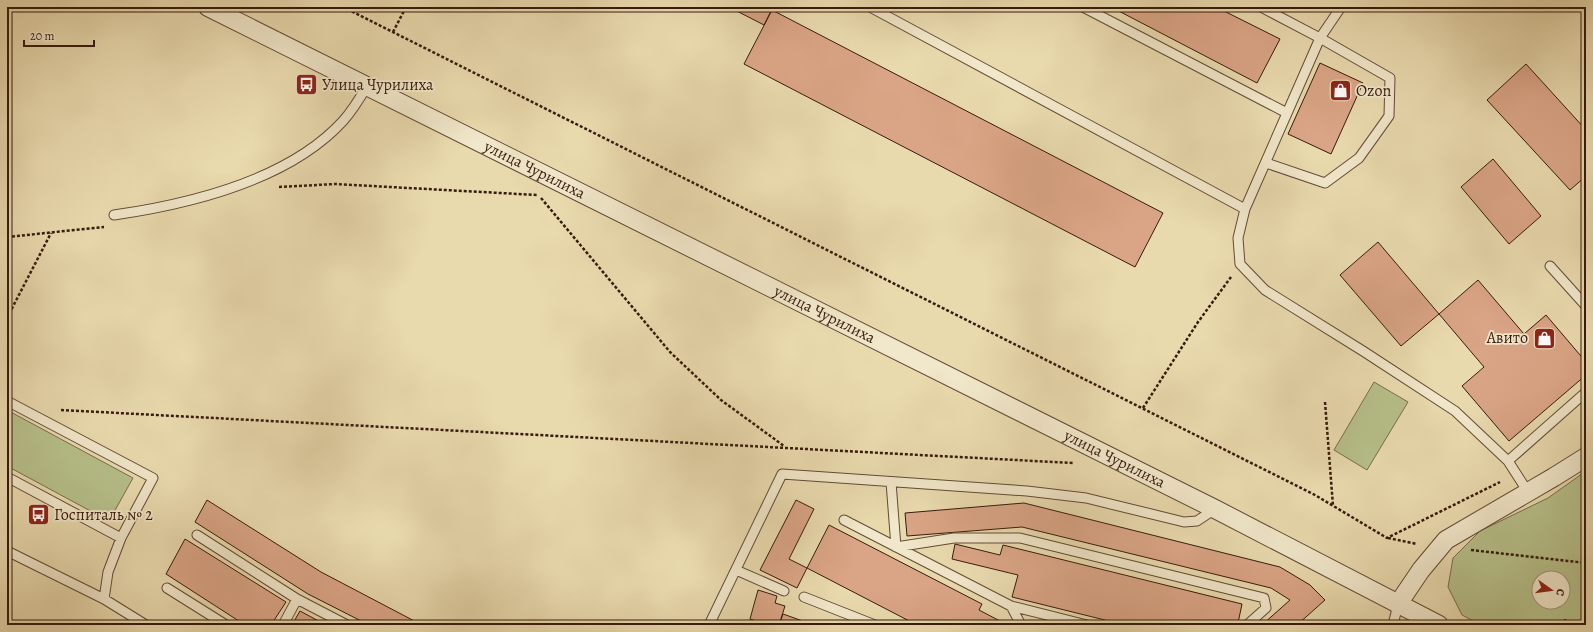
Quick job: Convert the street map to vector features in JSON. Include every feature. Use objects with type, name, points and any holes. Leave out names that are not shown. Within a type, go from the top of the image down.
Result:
[{"type":"street","name":"улица Чурилиха","points":[[208,7],[1215,509],[1439,625]]},
{"type":"street","points":[[1398,604],[1438,548],[1446,540],[1586,457]]},
{"type":"lane","points":[[870,7],[1245,209]]},
{"type":"lane","points":[[1084,7],[1287,113]]},
{"type":"lane","points":[[1261,7],[1320,38],[1390,78],[1389,116],[1359,158],[1325,183],[1266,163]]},
{"type":"lane","points":[[1341,7],[1320,38],[1245,209],[1238,238],[1240,264],[1265,290],[1455,411],[1508,461],[1528,492]]},
{"type":"lane","points":[[114,215],[154,209],[196,200],[252,180],[288,163],[318,144],[344,121],[368,86]]},
{"type":"lane","points":[[1550,266],[1586,306]]},
{"type":"lane","points":[[1508,461],[1586,392]]},
{"type":"lane","points":[[7,401],[153,478],[121,538],[108,572],[104,599]]},
{"type":"lane","points":[[709,625],[782,474],[1027,491],[1086,498],[1184,522],[1197,521],[1215,509]]},
{"type":"lane","points":[[7,477],[121,538]]},
{"type":"lane","points":[[891,482],[896,547]]},
{"type":"lane","points":[[844,520],[1011,606],[1087,625]]},
{"type":"lane","points":[[197,535],[297,599],[348,625]]},
{"type":"lane","points":[[896,547],[954,538],[1020,538],[1264,598],[1266,608],[1247,625]]},
{"type":"lane","points":[[7,551],[104,599],[146,625]]},
{"type":"lane","points":[[736,570],[784,591]]},
{"type":"lane","points":[[167,588],[226,625]]},
{"type":"lane","points":[[804,597],[875,625]]},
{"type":"lane","points":[[282,625],[297,599]]},
{"type":"lane","points":[[1393,625],[1398,604]]},
{"type":"lane","points":[[1011,606],[1021,625]]},
{"type":"path","points":[[343,7],[1315,495],[1387,538],[1438,548],[1586,562]]},
{"type":"path","points":[[393,32],[406,7]]},
{"type":"path","points":[[281,184],[274,187],[335,184],[539,196],[670,352],[722,400],[784,447]]},
{"type":"path","points":[[532,192],[546,199]]},
{"type":"path","points":[[7,237],[104,227]]},
{"type":"path","points":[[7,318],[51,233]]},
{"type":"path","points":[[1143,408],[1198,322],[1240,264]]},
{"type":"path","points":[[1324,402],[1333,506]]},
{"type":"path","points":[[60,410],[1077,463],[1070,460]]},
{"type":"path","points":[[1387,538],[1500,482],[1508,461]]},
{"type":"green space","points":[[1374,382],[1408,402],[1367,470],[1334,450]]},
{"type":"green space","points":[[7,410],[133,478],[109,521],[7,466]]},
{"type":"green space","points":[[1586,471],[1586,625],[1481,625],[1462,615],[1448,587],[1453,558],[1480,531],[1548,498]]},
{"type":"building","points":[[729,7],[773,7],[764,25]]},
{"type":"building","points":[[1111,7],[1216,7],[1280,39],[1257,83]]},
{"type":"building","points":[[772,10],[1163,213],[1135,267],[744,64]]},
{"type":"building","points":[[1320,63],[1363,83],[1331,154],[1288,134]]},
{"type":"building","points":[[1526,64],[1586,130],[1586,176],[1570,190],[1487,100]]},
{"type":"building","points":[[1493,159],[1541,216],[1509,244],[1461,187]]},
{"type":"building","points":[[1378,242],[1439,314],[1401,346],[1340,275]]},
{"type":"building","points":[[1478,280],[1524,334],[1546,315],[1586,362],[1586,375],[1509,441],[1462,386],[1484,367],[1439,314]]},
{"type":"building","points":[[207,500],[321,572],[422,625],[369,625],[308,594],[195,522]]},
{"type":"building","points":[[796,500],[814,509],[789,559],[807,568],[797,588],[760,570]]},
{"type":"building","points":[[1024,503],[1280,567],[1310,585],[1325,600],[1297,625],[1262,625],[1290,600],[1271,588],[1022,527],[907,536],[905,513]]},
{"type":"building","points":[[829,525],[982,604],[979,610],[1000,621],[997,625],[917,625],[807,568]]},
{"type":"building","points":[[185,539],[286,602],[271,625],[245,625],[166,574]]},
{"type":"building","points":[[955,544],[1000,555],[1003,545],[1242,604],[1238,623],[1235,625],[1125,625],[1012,597],[1018,575],[952,559]]},
{"type":"building","points":[[758,590],[777,596],[775,603],[785,606],[779,625],[769,625],[750,619]]},
{"type":"building","points":[[300,611],[326,625],[292,625]]},
{"type":"building","points":[[783,614],[814,625],[779,625]]},
{"type":"building","points":[[1565,619],[1572,625],[1560,625]]},
{"type":"place","name":"Улица Чурилиха","points":[[306,85]]},
{"type":"place","name":"Ozon","points":[[1341,91]]},
{"type":"place","name":"Авито","points":[[1544,338]]},
{"type":"place","name":"Госпиталь № 2","points":[[39,515]]}]
